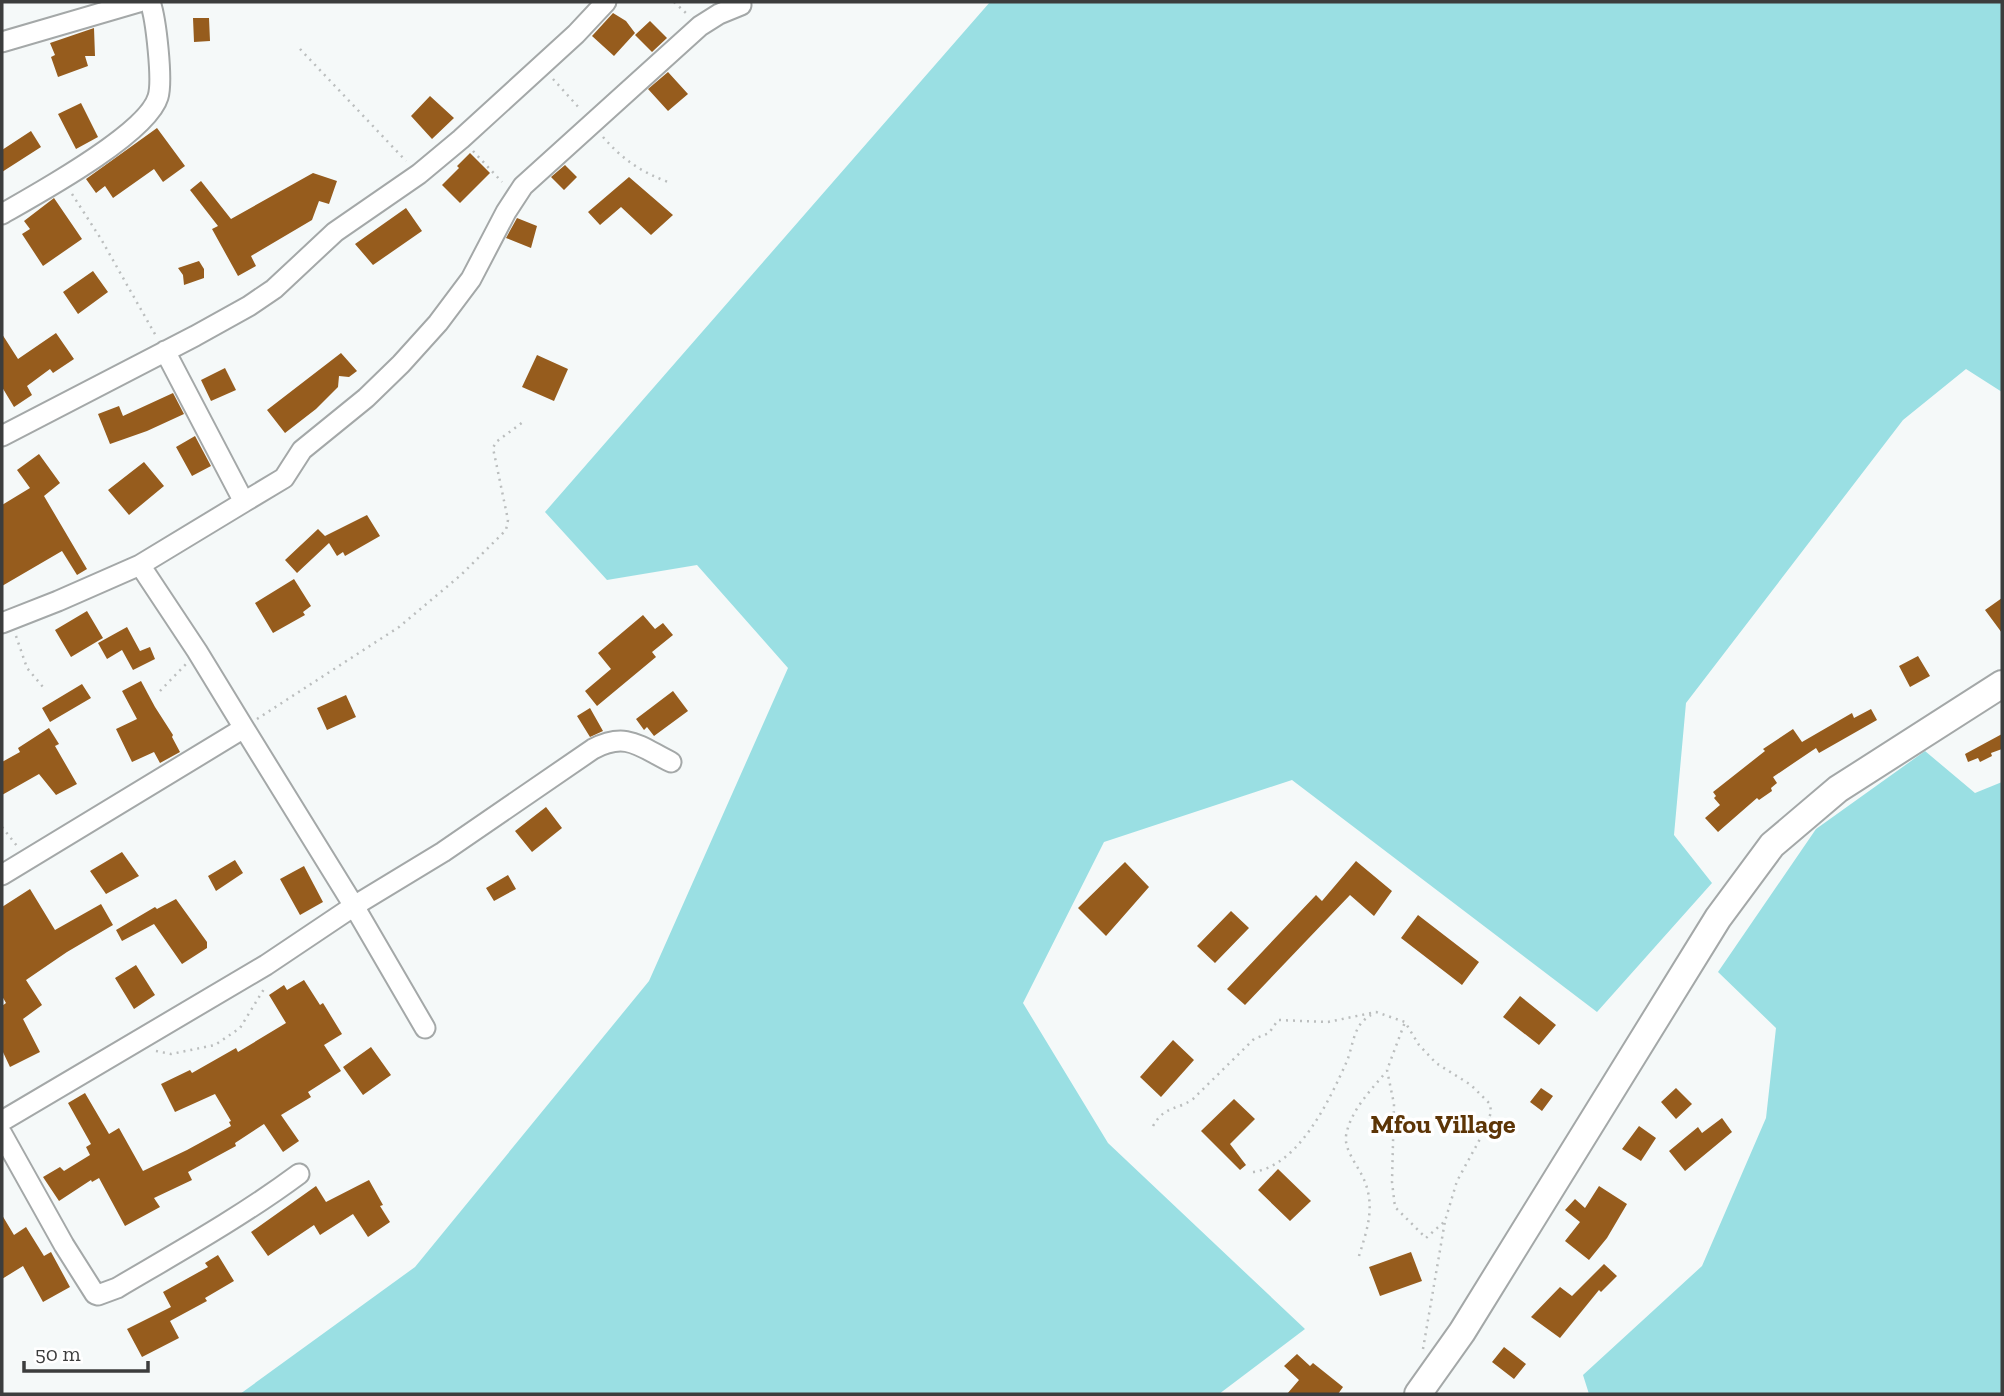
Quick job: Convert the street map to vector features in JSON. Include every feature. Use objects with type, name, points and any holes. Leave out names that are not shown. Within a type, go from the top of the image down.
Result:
[{"type":"main road","points":[[1423,1387],[1462,1332],[1718,918],[1772,845],[1838,789],[2002,684]]},
{"type":"street","points":[[2,42],[139,2]]},
{"type":"street","points":[[2,214],[62,180],[150,114],[160,85],[155,21],[150,2]]},
{"type":"street","points":[[2,436],[195,336],[257,300],[287,278],[335,232],[419,174],[461,139],[576,34],[606,2]]},
{"type":"street","points":[[6,621],[140,565],[284,478],[302,450],[366,398],[438,323],[471,279],[515,196],[700,26],[741,5]]},
{"type":"street","points":[[164,351],[244,502]]},
{"type":"street","points":[[140,565],[197,651],[354,906],[425,1028]]},
{"type":"street","points":[[2,874],[244,728]]},
{"type":"street","points":[[2,1121],[266,965],[354,906],[443,852],[548,778],[608,741],[626,740],[671,762]]},
{"type":"street","points":[[2,1134],[64,1245],[94,1294],[98,1295],[117,1288],[227,1222],[299,1174]]},
{"type":"path","points":[[300,49],[419,174]]},
{"type":"path","points":[[461,139],[515,196]]},
{"type":"path","points":[[62,180],[101,239],[164,351]]},
{"type":"path","points":[[244,728],[399,626],[462,574],[506,530],[508,520],[493,448],[496,442],[523,422]]},
{"type":"path","points":[[6,621],[27,668],[43,687]]},
{"type":"path","points":[[160,691],[197,651]]},
{"type":"path","points":[[2,827],[27,860]]},
{"type":"path","points":[[137,1041],[164,1054],[215,1045],[240,1028],[262,993],[266,965]]},
{"type":"path","points":[[1153,1126],[1170,1108],[1193,1100],[1254,1039],[1269,1032],[1278,1020],[1328,1022],[1376,1012],[1405,1022],[1419,1045],[1436,1063],[1471,1085],[1490,1104],[1492,1112],[1457,1181],[1445,1221],[1422,1360],[1423,1387]]},
{"type":"path","points":[[1252,1172],[1261,1171],[1290,1154],[1302,1141],[1321,1112],[1348,1059],[1357,1027],[1362,1020],[1376,1012]]},
{"type":"path","points":[[1359,1256],[1371,1216],[1366,1183],[1347,1144],[1346,1136],[1359,1104],[1387,1070],[1405,1022]]},
{"type":"path","points":[[1387,1070],[1394,1104],[1392,1182],[1395,1207],[1426,1238],[1445,1221]]},
{"type":"shaded area","points":[[990,2],[2002,2],[2002,392],[1966,369],[1903,420],[1686,703],[1674,835],[1712,883],[1597,1012],[1292,780],[1104,842],[1023,1003],[1108,1143],[1305,1329],[1219,1394],[240,1394],[415,1267],[649,981],[788,668],[697,565],[607,580],[545,512]]},
{"type":"shaded area","points":[[1925,751],[1975,793],[2002,782],[2002,1394],[1589,1394],[1583,1375],[1702,1266],[1766,1118],[1776,1028],[1718,972],[1816,829]]},
{"type":"building","points":[[613,13],[626,21],[635,33],[614,56],[592,36]]},
{"type":"building","points":[[193,18],[209,18],[210,41],[194,42]]},
{"type":"building","points":[[650,21],[667,38],[652,52],[635,35]]},
{"type":"building","points":[[94,28],[95,56],[85,56],[88,66],[58,77],[51,57],[55,55],[50,43]]},
{"type":"building","points":[[668,72],[688,94],[668,111],[648,89]]},
{"type":"building","points":[[430,96],[454,118],[432,139],[411,116]]},
{"type":"building","points":[[81,103],[98,137],[76,149],[58,114]]},
{"type":"building","points":[[157,128],[185,166],[163,182],[154,169],[113,198],[105,186],[96,193],[86,179]]},
{"type":"building","points":[[31,131],[41,147],[2,172],[2,150]]},
{"type":"building","points":[[470,153],[490,173],[460,203],[442,185]]},
{"type":"building","points":[[565,165],[577,177],[564,190],[551,177]]},
{"type":"building","points":[[313,173],[337,181],[329,204],[319,201],[312,220],[251,256],[256,266],[238,276],[212,229],[218,226],[190,190],[201,181],[231,219]]},
{"type":"building","points":[[629,177],[673,215],[651,235],[621,207],[600,225],[588,212]]},
{"type":"building","points":[[54,198],[82,239],[43,266],[22,234],[30,229],[24,221]]},
{"type":"building","points":[[406,208],[422,231],[373,265],[355,244]]},
{"type":"building","points":[[517,218],[537,226],[531,248],[506,238]]},
{"type":"building","points":[[199,261],[204,269],[204,278],[184,285],[183,275],[178,268]]},
{"type":"building","points":[[93,271],[108,292],[78,314],[63,292]]},
{"type":"building","points":[[56,333],[74,359],[53,373],[50,369],[27,386],[32,395],[14,407],[2,387],[2,334],[18,359]]},
{"type":"building","points":[[341,353],[357,371],[349,377],[339,376],[338,387],[316,409],[285,433],[267,410]]},
{"type":"building","points":[[537,355],[568,369],[554,401],[522,387]]},
{"type":"building","points":[[225,368],[236,390],[211,401],[201,380]]},
{"type":"building","points":[[173,393],[184,414],[110,444],[98,414],[119,406],[123,416]]},
{"type":"building","points":[[195,436],[211,466],[192,476],[176,447]]},
{"type":"building","points":[[39,454],[60,483],[44,496],[87,569],[77,575],[62,551],[2,586],[2,505],[30,488],[17,470]]},
{"type":"building","points":[[144,462],[164,486],[129,515],[108,490]]},
{"type":"building","points":[[367,515],[380,536],[345,556],[343,552],[337,556],[329,543],[297,573],[285,560],[318,529],[325,536]]},
{"type":"building","points":[[294,579],[311,606],[303,612],[305,615],[273,633],[255,603]]},
{"type":"building","points":[[2002,598],[2002,633],[1985,610]]},
{"type":"building","points":[[87,611],[103,638],[71,657],[55,630]]},
{"type":"building","points":[[643,615],[655,629],[663,623],[673,635],[652,652],[656,657],[597,706],[585,691],[611,669],[598,653]]},
{"type":"building","points":[[127,627],[140,651],[150,647],[155,659],[133,670],[122,650],[107,659],[98,643]]},
{"type":"building","points":[[1918,656],[1930,676],[1910,687],[1899,666]]},
{"type":"building","points":[[141,681],[180,752],[160,763],[154,752],[132,762],[116,729],[137,719],[122,691]]},
{"type":"building","points":[[82,684],[91,698],[50,722],[42,708]]},
{"type":"building","points":[[673,691],[688,711],[654,736],[647,727],[644,730],[636,719]]},
{"type":"building","points":[[346,695],[356,717],[327,730],[317,708]]},
{"type":"building","points":[[590,708],[603,731],[590,737],[577,716]]},
{"type":"building","points":[[1871,709],[1877,720],[1819,753],[1816,748],[1773,777],[1777,783],[1771,788],[1772,791],[1759,800],[1757,798],[1718,832],[1705,818],[1720,805],[1713,792],[1765,751],[1763,749],[1793,729],[1802,742],[1852,713],[1854,718]]},
{"type":"building","points":[[49,728],[59,744],[55,746],[77,784],[56,795],[39,774],[2,795],[2,762],[20,752],[18,748]]},
{"type":"building","points":[[2002,734],[2002,749],[1991,753],[1992,756],[1980,762],[1978,758],[1968,762],[1965,754]]},
{"type":"building","points":[[546,807],[562,828],[532,852],[515,831]]},
{"type":"building","points":[[122,852],[139,876],[106,894],[90,871]]},
{"type":"building","points":[[235,860],[243,873],[216,891],[208,876]]},
{"type":"building","points":[[1356,861],[1392,891],[1374,916],[1350,895],[1245,1005],[1227,989],[1316,895],[1322,901]]},
{"type":"building","points":[[1125,862],[1149,887],[1106,936],[1078,908]]},
{"type":"building","points":[[304,866],[323,902],[300,915],[280,879]]},
{"type":"building","points":[[508,875],[516,889],[494,901],[486,888]]},
{"type":"building","points":[[30,889],[55,930],[101,904],[113,925],[26,980],[42,1005],[23,1019],[40,1052],[10,1067],[2,1050],[2,1006],[6,1003],[2,996],[2,907]]},
{"type":"building","points":[[176,899],[207,942],[207,948],[182,964],[154,924],[122,941],[116,930],[155,907],[157,909]]},
{"type":"building","points":[[1231,911],[1249,928],[1215,963],[1197,946]]},
{"type":"building","points":[[1418,915],[1479,962],[1462,985],[1401,938]]},
{"type":"building","points":[[136,965],[155,995],[134,1009],[115,978]]},
{"type":"building","points":[[304,980],[320,1005],[323,1003],[342,1034],[324,1045],[341,1071],[308,1092],[311,1097],[281,1115],[299,1141],[283,1152],[264,1124],[235,1143],[236,1146],[188,1172],[192,1180],[154,1198],[160,1207],[125,1226],[99,1178],[92,1182],[91,1180],[59,1201],[43,1177],[60,1167],[64,1171],[90,1155],[86,1147],[91,1144],[68,1103],[85,1093],[109,1134],[119,1128],[143,1171],[187,1150],[231,1126],[231,1121],[215,1094],[175,1112],[161,1084],[190,1070],[192,1073],[236,1048],[238,1052],[286,1023],[269,995],[284,985],[287,990]]},
{"type":"building","points":[[1520,996],[1556,1025],[1539,1045],[1503,1017]]},
{"type":"building","points":[[1173,1040],[1194,1060],[1161,1097],[1140,1077]]},
{"type":"building","points":[[371,1047],[391,1075],[363,1095],[343,1067]]},
{"type":"building","points":[[1541,1088],[1553,1096],[1542,1111],[1530,1102]]},
{"type":"building","points":[[1676,1088],[1692,1104],[1676,1119],[1661,1102]]},
{"type":"building","points":[[1234,1099],[1255,1119],[1230,1144],[1246,1165],[1240,1170],[1201,1131]]},
{"type":"building","points":[[1722,1118],[1732,1132],[1685,1171],[1669,1151],[1698,1127],[1702,1133]]},
{"type":"building","points":[[1639,1126],[1656,1138],[1641,1161],[1622,1149]]},
{"type":"building","points":[[1278,1169],[1311,1201],[1290,1221],[1258,1190]]},
{"type":"building","points":[[369,1180],[390,1222],[368,1237],[353,1214],[320,1235],[314,1225],[268,1256],[251,1232],[316,1186],[326,1202]]},
{"type":"building","points":[[1599,1186],[1627,1204],[1607,1238],[1589,1260],[1565,1241],[1580,1222],[1565,1210],[1575,1199],[1585,1208]]},
{"type":"building","points":[[2,1215],[14,1235],[26,1227],[44,1256],[51,1252],[70,1287],[43,1302],[23,1266],[2,1279]]},
{"type":"building","points":[[1411,1252],[1422,1281],[1380,1296],[1369,1267]]},
{"type":"building","points":[[218,1255],[234,1281],[205,1298],[207,1301],[170,1321],[179,1338],[142,1357],[127,1329],[171,1307],[163,1292],[208,1267],[205,1263]]},
{"type":"building","points":[[1604,1264],[1617,1276],[1601,1292],[1599,1290],[1560,1338],[1531,1317],[1560,1287],[1572,1296]]},
{"type":"building","points":[[1504,1347],[1526,1364],[1514,1379],[1492,1362]]},
{"type":"building","points":[[1297,1354],[1310,1366],[1313,1363],[1343,1387],[1338,1394],[1287,1394],[1299,1380],[1284,1366]]},
{"type":"district","name":"Mfou Village","points":[[1443,1124]]}]
